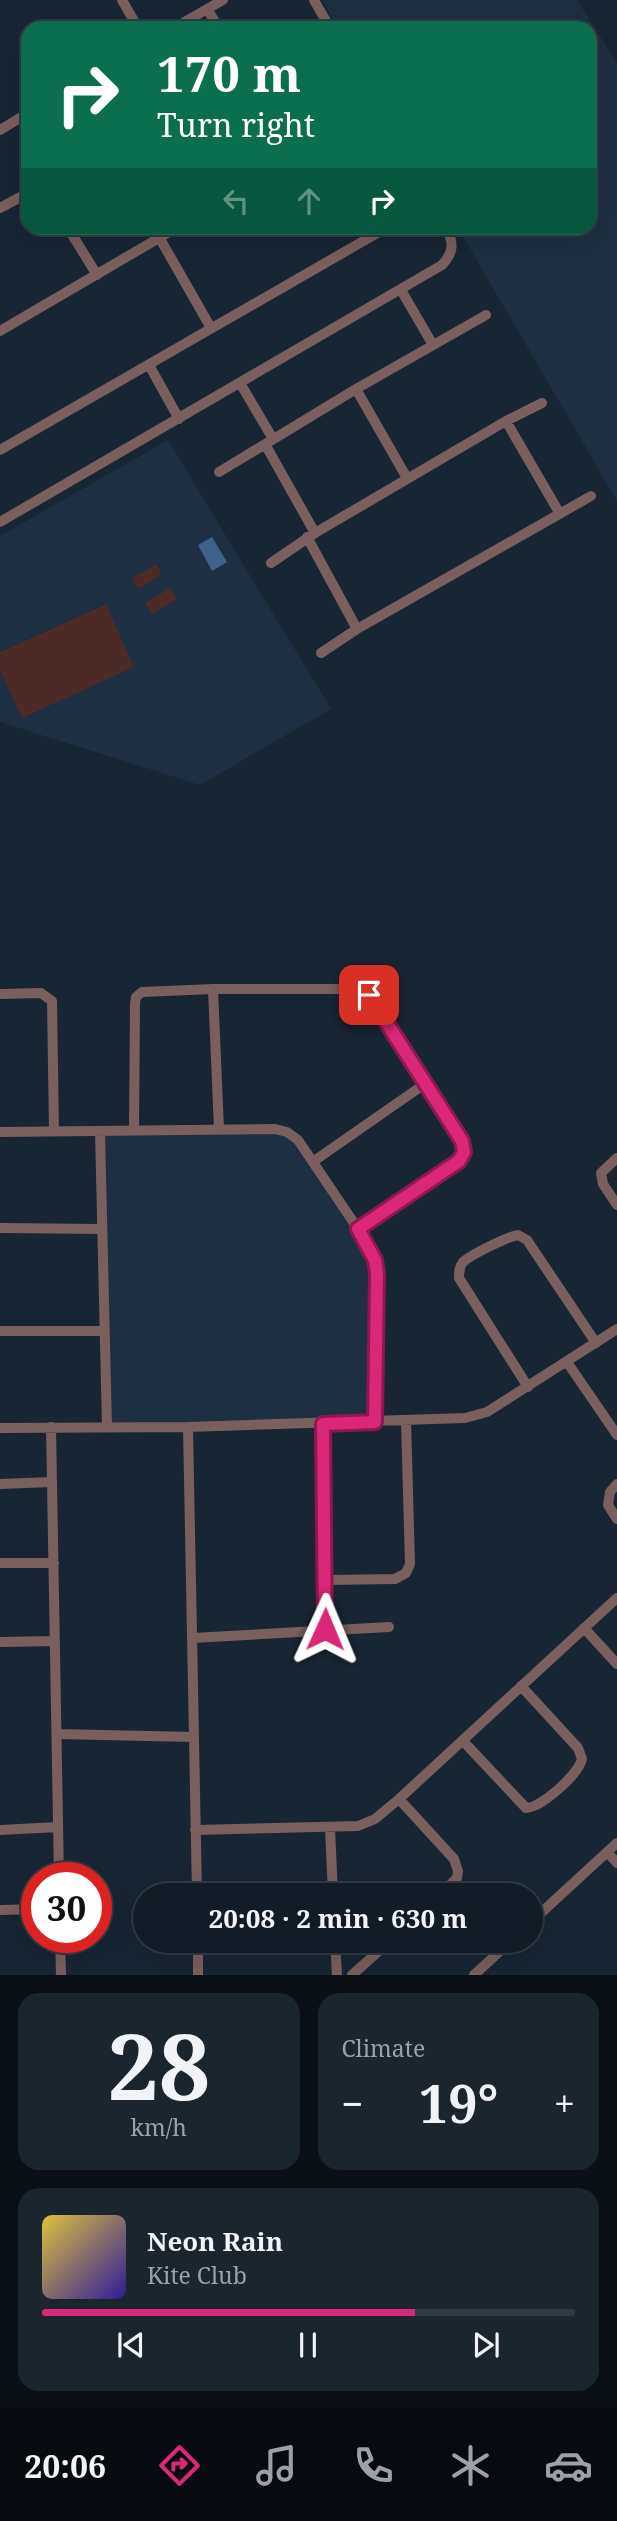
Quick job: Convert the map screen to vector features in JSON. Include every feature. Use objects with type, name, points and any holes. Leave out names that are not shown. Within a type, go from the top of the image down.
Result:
[{"type":"street","points":[[122,0],[134,21]]},
{"type":"street","points":[[186,21],[223,0]]},
{"type":"street","points":[[314,0],[326,21]]},
{"type":"street","points":[[207,9],[215,21]]},
{"type":"street","points":[[0,130],[21,117]]},
{"type":"street","points":[[0,208],[21,196]]},
{"type":"street","points":[[72,235],[97,275]]},
{"type":"street","points":[[0,331],[163,235]]},
{"type":"street","points":[[0,450],[149,365],[364,235]]},
{"type":"street","points":[[0,522],[442,265],[452,251],[450,235]]},
{"type":"street","points":[[159,237],[211,328]]},
{"type":"street","points":[[401,290],[433,345]]},
{"type":"street","points":[[219,472],[356,389],[486,315]]},
{"type":"street","points":[[149,365],[179,419]]},
{"type":"street","points":[[240,383],[357,629]]},
{"type":"street","points":[[356,389],[407,478]]},
{"type":"street","points":[[271,563],[311,535],[407,478],[542,403]]},
{"type":"street","points":[[506,421],[560,514]]},
{"type":"street","points":[[321,653],[357,629],[591,496]]},
{"type":"street","points":[[213,989],[219,1129]]},
{"type":"street","points":[[134,1130],[135,1004],[136,997],[145,991],[362,989],[369,995],[426,1083],[462,1141],[464,1152],[459,1161],[358,1229]]},
{"type":"street","points":[[0,994],[41,993],[52,1002],[54,1131]]},
{"type":"street","points":[[314,1161],[426,1083]]},
{"type":"street","points":[[0,1132],[275,1129],[287,1132],[298,1140],[358,1229],[375,1260],[375,1422]]},
{"type":"street","points":[[100,1132],[100,1229],[107,1427]]},
{"type":"street","points":[[617,1158],[601,1173],[603,1184],[617,1205]]},
{"type":"street","points":[[0,1228],[100,1229]]},
{"type":"street","points":[[528,1387],[459,1278],[458,1270],[463,1262],[509,1236],[518,1235],[527,1240],[596,1343]]},
{"type":"street","points":[[0,1428],[323,1424],[477,1416],[528,1387],[617,1329]]},
{"type":"street","points":[[0,1331],[104,1331]]},
{"type":"street","points":[[567,1362],[617,1436]]},
{"type":"street","points":[[325,1580],[394,1580],[408,1570],[407,1421]]},
{"type":"street","points":[[323,1424],[325,1629]]},
{"type":"street","points":[[51,1427],[59,1862]]},
{"type":"street","points":[[188,1427],[197,1883]]},
{"type":"street","points":[[0,1483],[52,1482]]},
{"type":"street","points":[[617,1483],[610,1492],[608,1505],[617,1519]]},
{"type":"street","points":[[0,1563],[54,1563]]},
{"type":"street","points":[[195,1829],[330,1828],[365,1824],[399,1799],[617,1598]]},
{"type":"street","points":[[193,1638],[389,1627]]},
{"type":"street","points":[[584,1628],[617,1664]]},
{"type":"street","points":[[0,1642],[55,1641]]},
{"type":"street","points":[[463,1741],[526,1808],[538,1806],[577,1772],[582,1759],[578,1748],[521,1686]]},
{"type":"street","points":[[57,1734],[194,1737]]},
{"type":"street","points":[[399,1799],[456,1863],[457,1878],[452,1883]]},
{"type":"street","points":[[0,1829],[58,1826]]},
{"type":"street","points":[[330,1828],[332,1883]]},
{"type":"street","points":[[543,1911],[617,1843]]},
{"type":"street","points":[[607,1852],[617,1863]]},
{"type":"street","points":[[0,1910],[21,1909]]},
{"type":"street","points":[[60,1953],[61,1975]]},
{"type":"street","points":[[198,1953],[198,1975]]},
{"type":"street","points":[[336,1953],[337,1975]]},
{"type":"street","points":[[352,1975],[377,1953]]},
{"type":"street","points":[[474,1975],[498,1953]]},
{"type":"shaded area","points":[[322,0],[577,0],[591,21],[334,21]]},
{"type":"shaded area","points":[[597,31],[617,62],[617,501],[462,235],[597,235]]},
{"type":"shaded area","points":[[168,440],[331,709],[200,785],[0,722],[0,670],[22,718],[105,604],[0,652],[0,536]]},
{"type":"shaded area","points":[[156,564],[162,574],[138,589],[132,578]]},
{"type":"shaded area","points":[[170,588],[177,599],[152,614],[145,603]]},
{"type":"shaded area","points":[[106,604],[134,667],[22,718],[0,670],[0,652]]},
{"type":"shaded area","points":[[100,1132],[287,1132],[375,1260],[375,1422],[107,1427]]},
{"type":"water","points":[[212,537],[227,562],[212,571],[198,545]]},
{"type":"route","points":[[325,1629],[323,1424],[375,1422],[377,1273],[375,1260],[358,1229],[459,1161],[464,1152],[462,1141],[369,995]]}]
